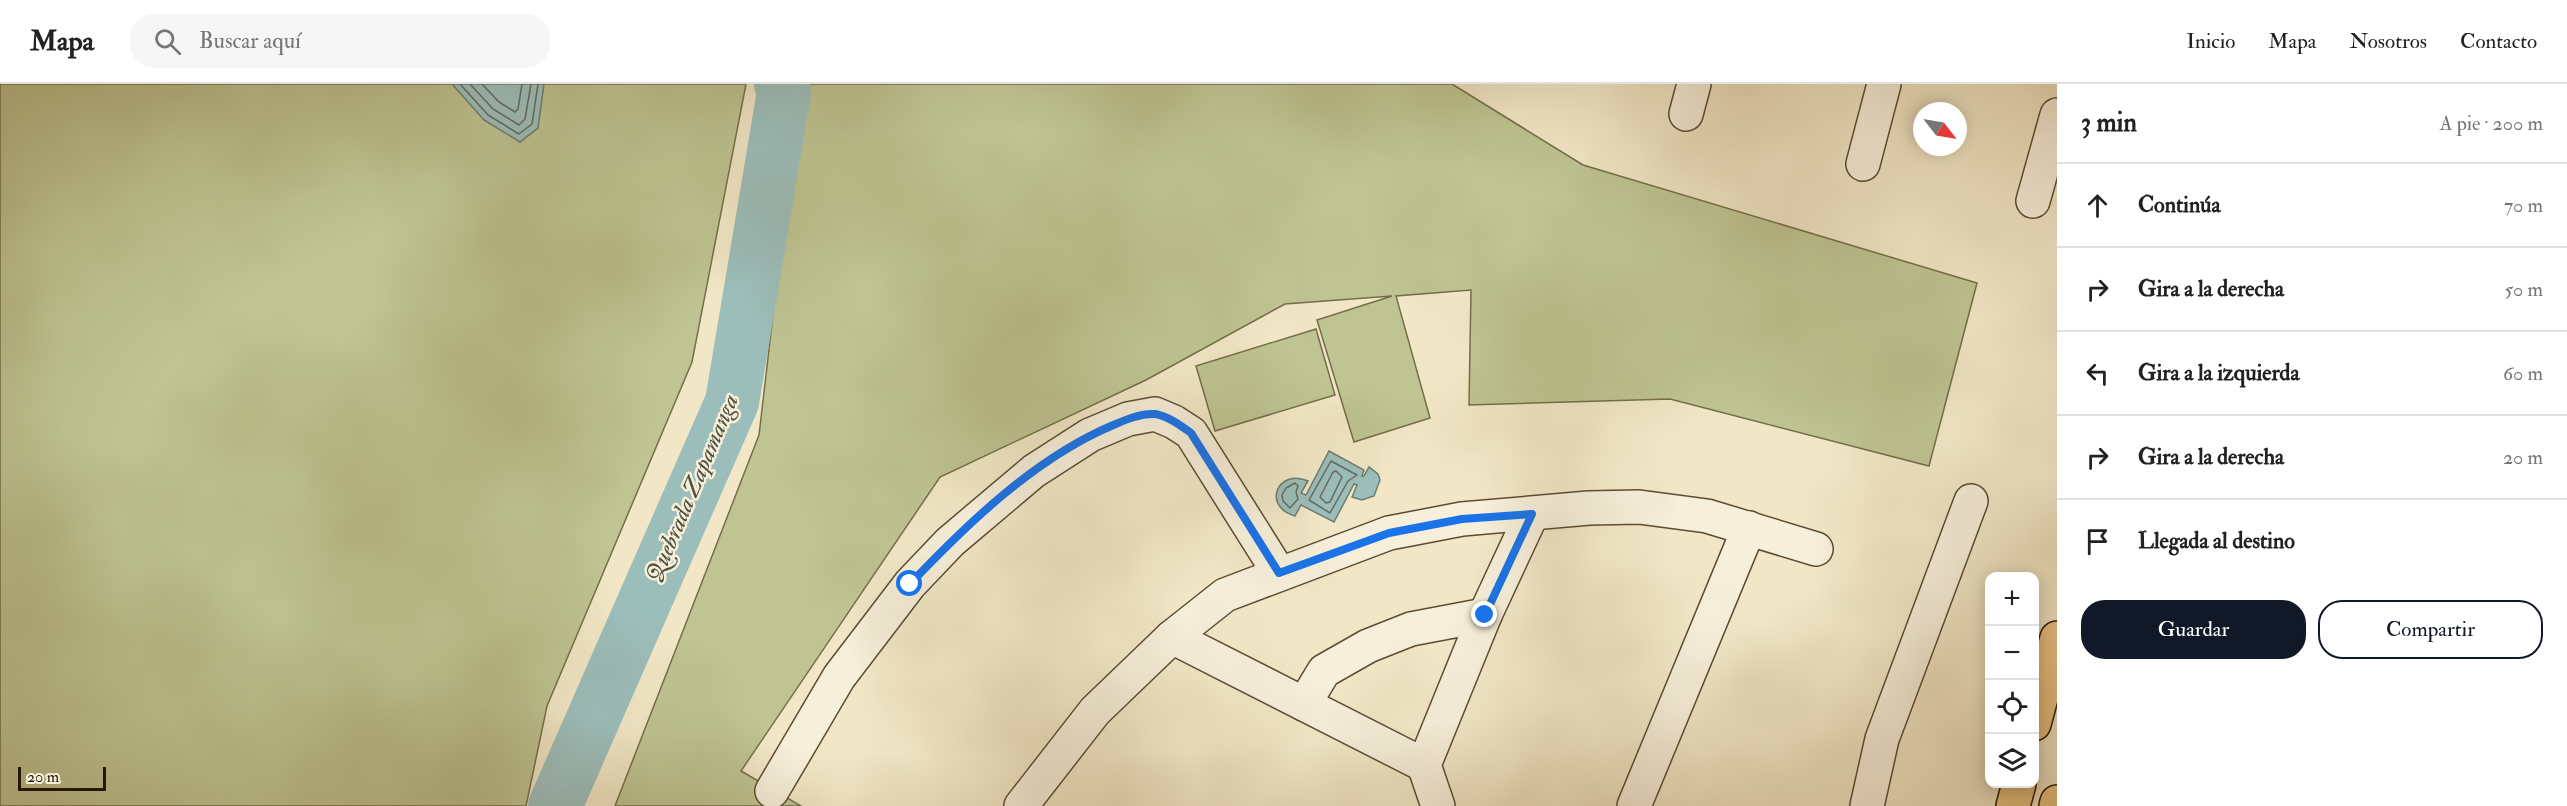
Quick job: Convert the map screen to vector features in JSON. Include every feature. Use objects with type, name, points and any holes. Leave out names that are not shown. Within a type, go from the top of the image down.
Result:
[{"type":"main road","points":[[2039,705],[2057,638]]},
{"type":"main road","points":[[2013,806],[2018,788]]},
{"type":"street","points":[[1863,165],[1884,84]]},
{"type":"street","points":[[2033,201],[2057,115]]},
{"type":"street","points":[[772,791],[838,677],[910,584],[950,542],[1034,471],[1090,435],[1128,419],[1155,414],[1191,433],[1279,573]]},
{"type":"street","points":[[1853,806],[1882,739],[1971,501]]},
{"type":"street","points":[[1022,806],[1095,711],[1172,638],[1225,595],[1389,533],[1462,519],[1589,508],[1639,507],[1707,516],[1816,549]]},
{"type":"street","points":[[1438,806],[1424,765],[1485,615],[1532,514]]},
{"type":"street","points":[[1634,806],[1749,528]]},
{"type":"street","points":[[1304,704],[1324,671],[1368,646],[1411,629],[1485,615]]},
{"type":"street","points":[[1172,638],[1424,765]]},
{"type":"street","points":[[1867,806],[1882,739]]},
{"type":"green space","points":[[0,84],[746,84],[692,362],[547,706],[526,806],[0,806]]},
{"type":"green space","points":[[800,84],[1452,84],[1583,165],[1977,283],[1929,466],[1670,399],[1469,405],[1471,290],[1396,296],[1430,418],[1354,442],[1317,320],[1392,296],[1285,304],[1146,380],[940,477],[741,771],[801,806],[615,806],[759,435]]},
{"type":"green space","points":[[1316,329],[1335,395],[1215,431],[1196,366]]},
{"type":"water","points":[[452,84],[544,84],[538,128],[520,142],[484,120]]},
{"type":"water","points":[[1329,451],[1364,470],[1362,476],[1369,467],[1378,474],[1380,480],[1374,496],[1362,500],[1352,497],[1357,485],[1354,484],[1334,522],[1301,505],[1295,516],[1285,511],[1278,504],[1276,497],[1282,484],[1297,478],[1308,481],[1301,493],[1306,495]]},
{"type":"waterway","name":"Quebrada Zapamanga","points":[[555,806],[732,402],[784,92],[781,84]]},
{"type":"route","points":[[910,584],[950,542],[1034,471],[1090,435],[1128,419],[1155,414],[1191,433],[1279,573],[1389,533],[1462,519],[1532,514],[1485,615]]}]
